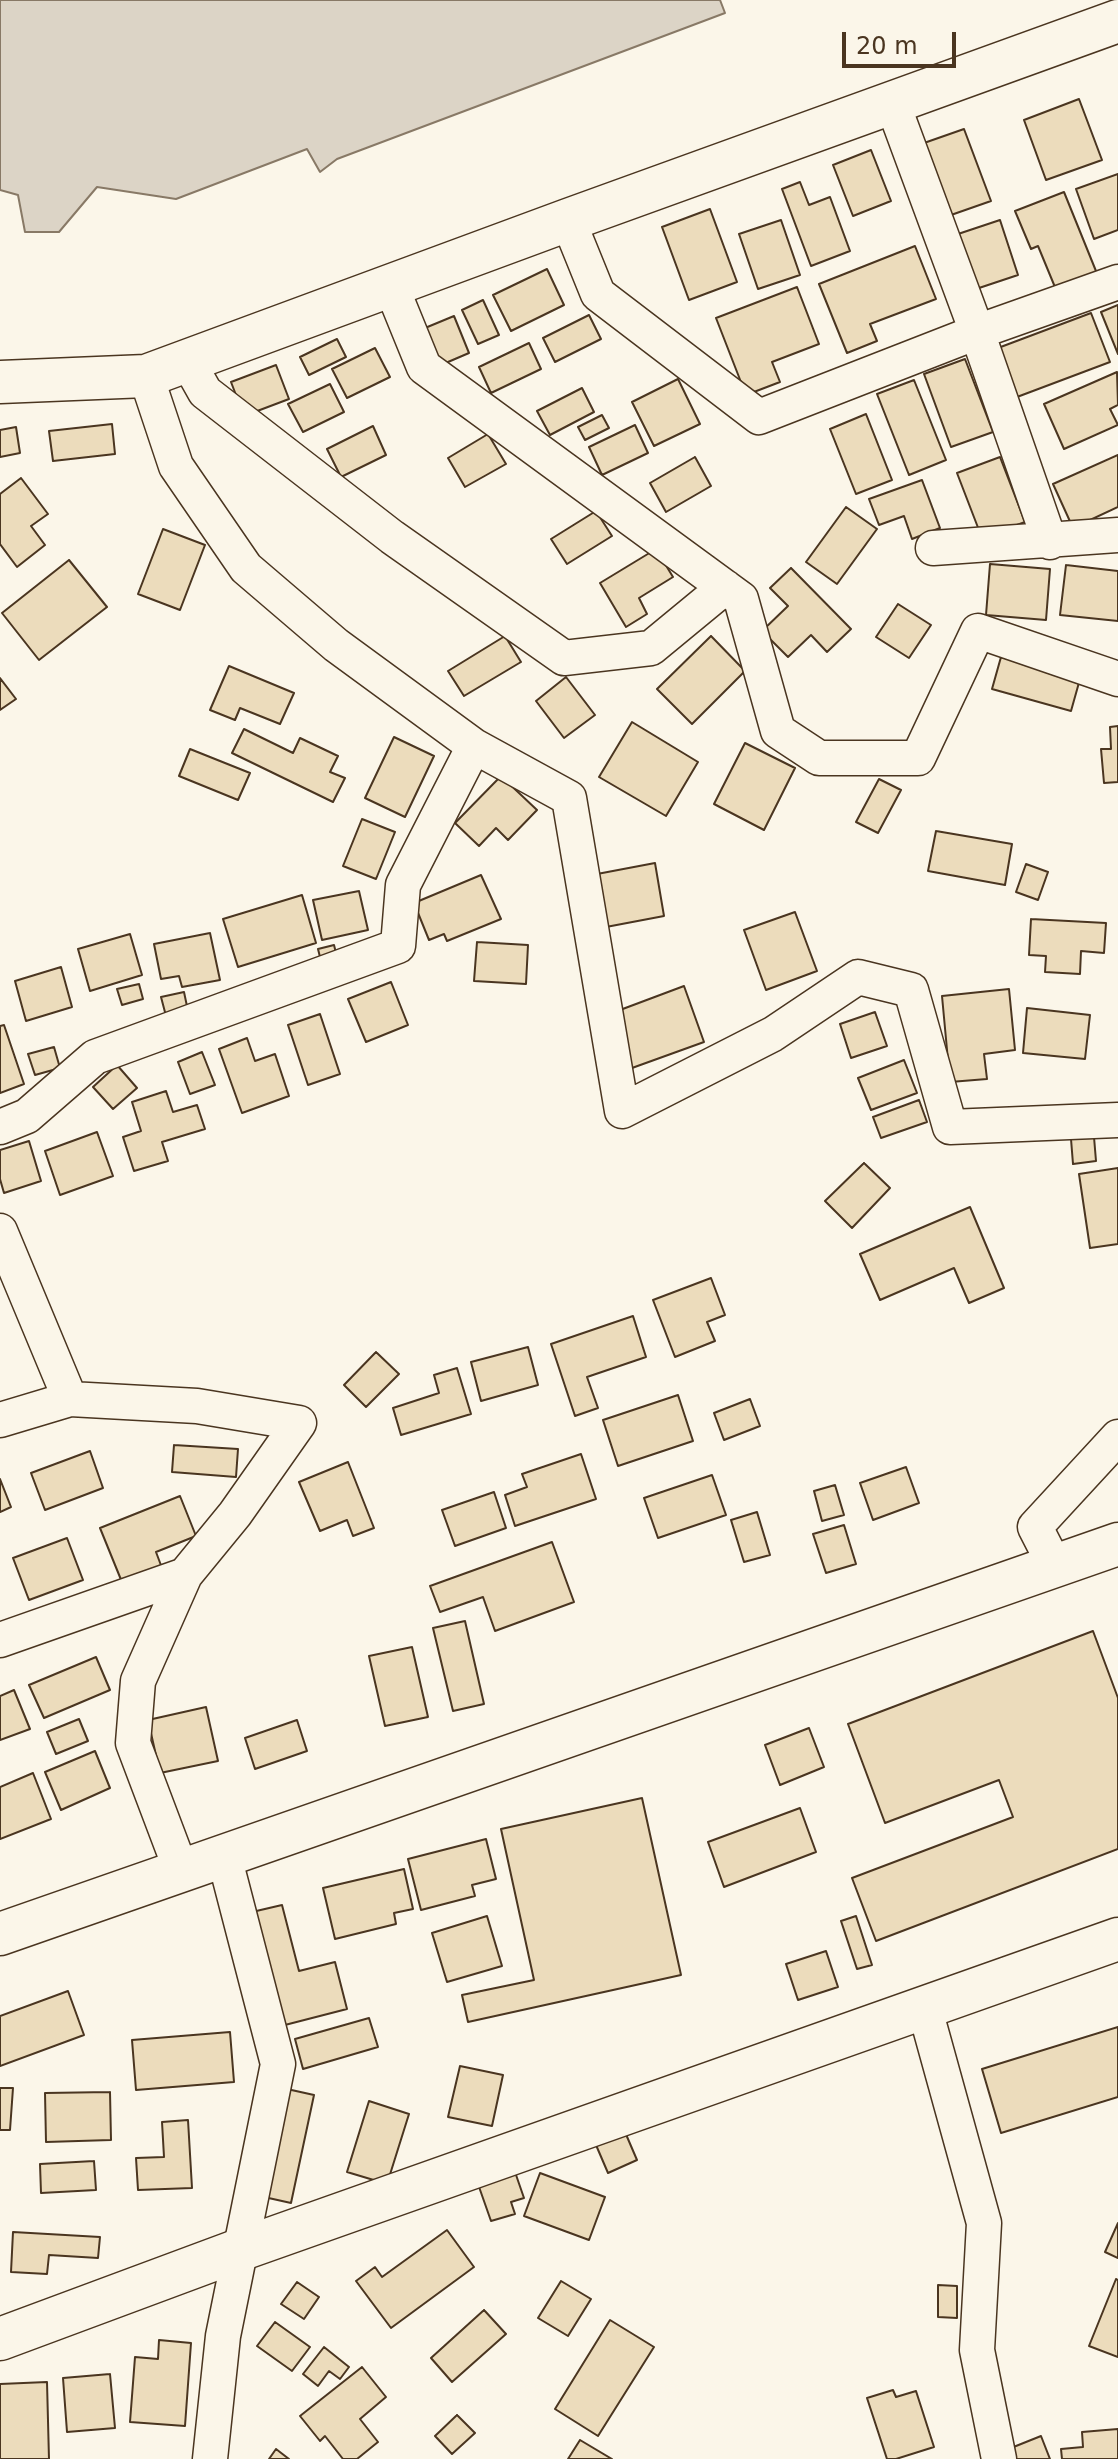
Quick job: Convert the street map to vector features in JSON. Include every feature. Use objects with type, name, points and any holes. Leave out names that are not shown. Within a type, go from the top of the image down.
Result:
[{"type":"street","points":[[0,382],[146,376],[1118,21]]},
{"type":"street","points":[[892,102],[1050,542]]},
{"type":"street","points":[[568,220],[598,294],[759,417],[977,332],[1118,282]]},
{"type":"street","points":[[391,286],[424,367],[741,599],[778,731],[819,758],[918,758],[978,631],[1118,679]]},
{"type":"street","points":[[187,360],[205,392],[392,537],[564,658],[651,648],[725,587]]},
{"type":"street","points":[[146,376],[176,466],[246,568],[336,645],[474,746],[569,798],[622,1111],[773,1034],[858,977],[911,990],[950,1127],[1118,1120]]},
{"type":"street","points":[[933,548],[1118,535]]},
{"type":"street","points":[[0,1127],[27,1116],[95,1057],[398,946],[403,885],[474,746]]},
{"type":"street","points":[[0,1231],[70,1399]]},
{"type":"street","points":[[0,1420],[70,1399],[197,1406],[299,1423],[235,1514],[185,1575],[138,1681],[133,1743],[181,1870]]},
{"type":"street","points":[[1055,1566],[1035,1527],[1118,1437]]},
{"type":"street","points":[[0,1934],[1118,1544]]},
{"type":"street","points":[[0,1640],[185,1575]]},
{"type":"street","points":[[210,2459],[223,2336],[278,2064],[224,1856]]},
{"type":"street","points":[[0,2339],[242,2249],[1118,1939]]},
{"type":"street","points":[[924,2006],[984,2223],[977,2350],[999,2459]]},
{"type":"shaded area","points":[[0,0],[720,0],[725,13],[337,159],[320,172],[307,149],[176,199],[97,187],[59,232],[25,232],[18,195],[0,190]]},
{"type":"building","points":[[1079,99],[1102,160],[1046,180],[1024,120]]},
{"type":"building","points":[[964,129],[991,201],[951,215],[924,143]]},
{"type":"building","points":[[871,150],[891,201],[853,216],[833,165]]},
{"type":"building","points":[[1118,174],[1118,230],[1094,239],[1076,189]]},
{"type":"building","points":[[800,182],[809,205],[830,197],[850,251],[811,266],[782,189]]},
{"type":"building","points":[[1064,192],[1098,276],[1057,292],[1038,246],[1031,249],[1015,211]]},
{"type":"building","points":[[710,209],[737,282],[689,300],[662,227]]},
{"type":"building","points":[[781,220],[800,275],[758,289],[739,234]]},
{"type":"building","points":[[1000,220],[1018,275],[976,289],[958,234]]},
{"type":"building","points":[[915,246],[936,299],[870,324],[877,341],[847,353],[819,284]]},
{"type":"building","points":[[547,269],[564,305],[511,331],[493,295]]},
{"type":"building","points":[[797,287],[819,344],[772,362],[780,382],[746,395],[716,318]]},
{"type":"building","points":[[483,300],[499,335],[478,344],[462,310]]},
{"type":"building","points":[[1118,305],[1118,354],[1101,312]]},
{"type":"building","points":[[1091,313],[1110,362],[1017,397],[998,348]]},
{"type":"building","points":[[589,315],[601,339],[555,362],[543,338]]},
{"type":"building","points":[[454,316],[469,353],[441,365],[425,328]]},
{"type":"building","points":[[337,339],[346,357],[309,375],[300,357]]},
{"type":"building","points":[[529,343],[541,369],[491,393],[479,367]]},
{"type":"building","points":[[375,348],[390,377],[347,398],[332,369]]},
{"type":"building","points":[[965,359],[993,432],[951,447],[924,374]]},
{"type":"building","points":[[276,365],[289,399],[244,416],[231,382]]},
{"type":"building","points":[[1117,372],[1118,405],[1110,409],[1118,425],[1064,449],[1044,404]]},
{"type":"building","points":[[678,379],[700,424],[654,446],[632,402]]},
{"type":"building","points":[[914,380],[946,460],[909,475],[877,394]]},
{"type":"building","points":[[330,384],[344,412],[303,432],[288,404]]},
{"type":"building","points":[[582,388],[594,412],[550,435],[537,411]]},
{"type":"building","points":[[866,414],[892,480],[856,494],[830,429]]},
{"type":"building","points":[[602,415],[609,428],[585,440],[578,427]]},
{"type":"building","points":[[112,424],[115,454],[53,461],[49,431]]},
{"type":"building","points":[[635,425],[648,453],[602,475],[589,447]]},
{"type":"building","points":[[373,426],[386,455],[341,477],[327,449]]},
{"type":"building","points":[[16,427],[20,453],[0,457],[0,430]]},
{"type":"building","points":[[488,434],[506,464],[465,487],[448,458]]},
{"type":"building","points":[[1118,455],[1118,507],[1073,528],[1053,484]]},
{"type":"building","points":[[695,457],[711,486],[666,512],[650,483]]},
{"type":"building","points":[[1000,457],[1025,522],[982,538],[957,473]]},
{"type":"building","points":[[21,478],[48,514],[31,526],[45,545],[17,567],[0,544],[0,494]]},
{"type":"building","points":[[922,480],[940,528],[912,539],[904,516],[879,525],[869,499]]},
{"type":"building","points":[[846,507],[877,529],[837,584],[806,562]]},
{"type":"building","points":[[596,511],[612,536],[567,564],[551,539]]},
{"type":"building","points":[[163,529],[205,545],[180,610],[138,594]]},
{"type":"building","points":[[656,549],[673,577],[639,598],[647,614],[626,627],[600,583]]},
{"type":"building","points":[[69,560],[107,607],[39,660],[2,613]]},
{"type":"building","points":[[990,564],[1050,569],[1046,620],[986,615]]},
{"type":"building","points":[[1066,565],[1118,571],[1118,621],[1060,615]]},
{"type":"building","points":[[791,568],[851,629],[827,652],[811,635],[788,657],[762,631],[788,606],[770,588]]},
{"type":"building","points":[[898,604],[931,625],[909,658],[876,637]]},
{"type":"building","points":[[505,636],[521,662],[464,696],[448,671]]},
{"type":"building","points":[[711,636],[745,671],[692,724],[657,689]]},
{"type":"building","points":[[1001,657],[1080,679],[1071,711],[992,689]]},
{"type":"building","points":[[229,666],[294,693],[280,724],[240,708],[235,720],[210,710]]},
{"type":"building","points":[[566,677],[595,715],[564,738],[536,701]]},
{"type":"building","points":[[0,678],[16,699],[0,710]]},
{"type":"building","points":[[632,722],[698,762],[666,816],[599,777]]},
{"type":"building","points":[[1118,726],[1118,782],[1104,783],[1101,749],[1111,749],[1110,727]]},
{"type":"building","points":[[244,729],[293,753],[300,738],[338,756],[330,772],[345,778],[333,802],[232,753]]},
{"type":"building","points":[[394,737],[434,756],[405,817],[365,798]]},
{"type":"building","points":[[745,743],[795,768],[764,830],[714,804]]},
{"type":"building","points":[[190,749],[250,773],[238,800],[179,776]]},
{"type":"building","points":[[501,776],[537,810],[508,840],[496,828],[479,846],[455,823]]},
{"type":"building","points":[[879,779],[901,790],[878,833],[856,822]]},
{"type":"building","points":[[362,819],[395,832],[376,879],[343,866]]},
{"type":"building","points":[[936,831],[1012,844],[1005,885],[928,871]]},
{"type":"building","points":[[655,863],[664,916],[606,927],[597,874]]},
{"type":"building","points":[[1026,864],[1048,872],[1038,900],[1016,892]]},
{"type":"building","points":[[481,875],[501,919],[447,941],[444,934],[429,940],[414,903]]},
{"type":"building","points":[[359,891],[368,930],[322,940],[313,900]]},
{"type":"building","points":[[302,895],[316,943],[238,967],[223,919]]},
{"type":"building","points":[[795,912],[817,971],[766,990],[744,930]]},
{"type":"building","points":[[1031,919],[1106,923],[1104,953],[1081,951],[1080,974],[1045,972],[1046,956],[1029,955]]},
{"type":"building","points":[[210,933],[220,980],[182,987],[179,976],[161,979],[154,944]]},
{"type":"building","points":[[130,934],[142,975],[90,991],[78,949]]},
{"type":"building","points":[[477,942],[528,945],[526,984],[474,981]]},
{"type":"building","points":[[334,945],[339,965],[323,969],[318,949]]},
{"type":"building","points":[[61,967],[72,1007],[26,1021],[15,981]]},
{"type":"building","points":[[391,982],[408,1025],[366,1042],[348,999]]},
{"type":"building","points":[[139,984],[143,999],[122,1005],[117,989]]},
{"type":"building","points":[[684,986],[704,1042],[632,1068],[612,1013]]},
{"type":"building","points":[[1009,989],[1015,1050],[984,1054],[987,1079],[950,1082],[942,996]]},
{"type":"building","points":[[184,992],[188,1011],[166,1016],[161,997]]},
{"type":"building","points":[[1027,1008],[1090,1015],[1085,1059],[1023,1053]]},
{"type":"building","points":[[875,1012],[887,1046],[851,1058],[840,1024]]},
{"type":"building","points":[[320,1014],[340,1074],[308,1085],[288,1025]]},
{"type":"building","points":[[4,1025],[24,1084],[0,1093],[0,1026]]},
{"type":"building","points":[[247,1038],[255,1061],[275,1054],[289,1096],[242,1113],[219,1049]]},
{"type":"building","points":[[54,1047],[60,1068],[35,1075],[28,1054]]},
{"type":"building","points":[[202,1052],[215,1085],[190,1094],[178,1062]]},
{"type":"building","points":[[904,1060],[917,1093],[871,1110],[858,1078]]},
{"type":"building","points":[[117,1065],[137,1088],[113,1109],[93,1087]]},
{"type":"building","points":[[166,1091],[173,1112],[197,1105],[205,1129],[162,1142],[168,1161],[134,1171],[123,1137],[141,1131],[132,1102]]},
{"type":"building","points":[[919,1100],[927,1122],[881,1138],[873,1117]]},
{"type":"building","points":[[97,1132],[113,1176],[60,1195],[45,1151]]},
{"type":"building","points":[[1094,1137],[1096,1161],[1073,1164],[1071,1139]]},
{"type":"building","points":[[29,1141],[41,1181],[4,1193],[0,1179],[0,1150]]},
{"type":"building","points":[[864,1163],[890,1188],[852,1228],[825,1201]]},
{"type":"building","points":[[1118,1168],[1118,1244],[1090,1248],[1079,1174]]},
{"type":"building","points":[[970,1207],[1004,1288],[969,1303],[954,1268],[880,1300],[860,1254]]},
{"type":"building","points":[[711,1278],[725,1315],[707,1322],[715,1341],[675,1357],[653,1300]]},
{"type":"building","points":[[633,1316],[646,1357],[587,1377],[598,1408],[575,1416],[551,1344]]},
{"type":"building","points":[[528,1347],[538,1385],[481,1401],[471,1362]]},
{"type":"building","points":[[376,1352],[399,1374],[366,1407],[344,1385]]},
{"type":"building","points":[[457,1368],[471,1414],[401,1435],[393,1408],[439,1393],[434,1375]]},
{"type":"building","points":[[678,1395],[693,1441],[618,1466],[603,1420]]},
{"type":"building","points":[[750,1399],[760,1426],[724,1440],[714,1413]]},
{"type":"building","points":[[174,1445],[238,1449],[236,1477],[172,1472]]},
{"type":"building","points":[[90,1451],[103,1488],[45,1510],[31,1473]]},
{"type":"building","points":[[581,1454],[596,1499],[515,1526],[505,1495],[527,1487],[522,1474]]},
{"type":"building","points":[[348,1462],[374,1528],[353,1536],[347,1520],[320,1531],[299,1482]]},
{"type":"building","points":[[906,1467],[919,1503],[873,1520],[860,1483]]},
{"type":"building","points":[[712,1475],[726,1515],[658,1538],[644,1498]]},
{"type":"building","points":[[0,1479],[11,1507],[0,1512]]},
{"type":"building","points":[[835,1485],[844,1515],[822,1521],[814,1491]]},
{"type":"building","points":[[494,1492],[506,1528],[455,1546],[442,1510]]},
{"type":"building","points":[[180,1496],[196,1536],[156,1552],[165,1576],[126,1592],[100,1528]]},
{"type":"building","points":[[757,1512],[770,1555],[744,1562],[731,1520]]},
{"type":"building","points":[[844,1525],[856,1564],[826,1573],[813,1534]]},
{"type":"building","points":[[67,1538],[83,1580],[29,1600],[13,1558]]},
{"type":"building","points":[[552,1542],[574,1602],[495,1631],[483,1597],[440,1612],[430,1586]]},
{"type":"building","points":[[465,1621],[484,1704],[453,1711],[433,1628]]},
{"type":"building","points":[[1093,1631],[1118,1698],[1118,1849],[876,1941],[852,1878],[1013,1817],[999,1780],[885,1823],[848,1724]]},
{"type":"building","points":[[412,1647],[428,1717],[385,1726],[369,1656]]},
{"type":"building","points":[[96,1657],[110,1690],[44,1718],[29,1685]]},
{"type":"building","points":[[14,1690],[30,1729],[0,1740],[0,1696]]},
{"type":"building","points":[[206,1707],[218,1761],[160,1773],[148,1720]]},
{"type":"building","points":[[79,1719],[88,1741],[56,1754],[47,1732]]},
{"type":"building","points":[[297,1720],[307,1751],[255,1769],[245,1738]]},
{"type":"building","points":[[809,1728],[824,1767],[780,1785],[765,1745]]},
{"type":"building","points":[[95,1751],[110,1788],[61,1810],[45,1772]]},
{"type":"building","points":[[33,1773],[51,1819],[0,1839],[0,1787]]},
{"type":"building","points":[[642,1798],[681,1975],[468,2022],[462,1995],[534,1980],[501,1829]]},
{"type":"building","points":[[800,1808],[816,1852],[724,1887],[708,1842]]},
{"type":"building","points":[[486,1839],[496,1879],[472,1885],[475,1896],[421,1910],[408,1859]]},
{"type":"building","points":[[404,1869],[413,1909],[394,1913],[396,1924],[335,1939],[323,1888]]},
{"type":"building","points":[[282,1905],[299,1971],[335,1962],[347,2009],[281,2026],[252,1912]]},
{"type":"building","points":[[487,1916],[502,1966],[447,1982],[432,1933]]},
{"type":"building","points":[[856,1916],[872,1965],[857,1969],[841,1921]]},
{"type":"building","points":[[826,1951],[838,1987],[798,2000],[786,1964]]},
{"type":"building","points":[[68,1991],[84,2035],[0,2066],[0,2016]]},
{"type":"building","points":[[369,2018],[378,2047],[303,2069],[295,2039]]},
{"type":"building","points":[[1118,2027],[1118,2097],[1001,2133],[982,2069]]},
{"type":"building","points":[[230,2032],[234,2082],[136,2090],[132,2040]]},
{"type":"building","points":[[460,2066],[503,2075],[492,2126],[448,2117]]},
{"type":"building","points":[[0,2088],[13,2088],[10,2130],[0,2130]]},
{"type":"building","points":[[287,2089],[314,2095],[291,2203],[264,2197]]},
{"type":"building","points":[[110,2092],[111,2140],[46,2142],[45,2093]]},
{"type":"building","points":[[369,2101],[409,2114],[387,2184],[347,2172]]},
{"type":"building","points":[[188,2120],[192,2188],[138,2190],[136,2158],[164,2157],[162,2122]]},
{"type":"building","points":[[625,2132],[637,2160],[608,2173],[596,2145]]},
{"type":"building","points":[[94,2161],[96,2190],[41,2193],[40,2164]]},
{"type":"building","points":[[515,2172],[524,2198],[511,2202],[515,2214],[491,2221],[478,2184]]},
{"type":"building","points":[[540,2173],[605,2197],[589,2240],[524,2216]]},
{"type":"building","points":[[1118,2223],[1118,2258],[1105,2252]]},
{"type":"building","points":[[447,2230],[474,2267],[391,2328],[356,2281],[375,2267],[382,2277]]},
{"type":"building","points":[[13,2232],[100,2237],[98,2258],[49,2255],[47,2274],[11,2272]]},
{"type":"building","points":[[1118,2280],[1118,2357],[1089,2346]]},
{"type":"building","points":[[561,2281],[591,2299],[568,2336],[538,2318]]},
{"type":"building","points":[[297,2282],[319,2297],[304,2319],[281,2304]]},
{"type":"building","points":[[938,2285],[957,2286],[957,2318],[938,2317]]},
{"type":"building","points":[[484,2310],[506,2334],[452,2382],[431,2358]]},
{"type":"building","points":[[610,2320],[654,2347],[598,2436],[555,2409]]},
{"type":"building","points":[[275,2322],[310,2347],[292,2371],[257,2346]]},
{"type":"building","points":[[159,2340],[191,2343],[185,2426],[130,2422],[135,2357],[158,2359]]},
{"type":"building","points":[[324,2347],[349,2367],[340,2379],[329,2371],[318,2386],[303,2374]]},
{"type":"building","points":[[362,2367],[386,2397],[360,2419],[378,2442],[357,2459],[343,2459],[325,2436],[320,2441],[300,2416]]},
{"type":"building","points":[[110,2374],[115,2428],[67,2432],[63,2378]]},
{"type":"building","points":[[47,2382],[49,2459],[0,2459],[0,2384]]},
{"type":"building","points":[[893,2390],[896,2397],[916,2391],[934,2447],[887,2459],[867,2398]]},
{"type":"building","points":[[457,2415],[475,2433],[452,2454],[435,2436]]},
{"type":"building","points":[[1118,2429],[1118,2459],[1062,2459],[1061,2449],[1083,2447],[1082,2432]]},
{"type":"building","points":[[1041,2436],[1050,2459],[1016,2459],[1011,2448]]},
{"type":"building","points":[[580,2440],[612,2459],[568,2459]]},
{"type":"building","points":[[276,2449],[289,2459],[269,2459]]}]
